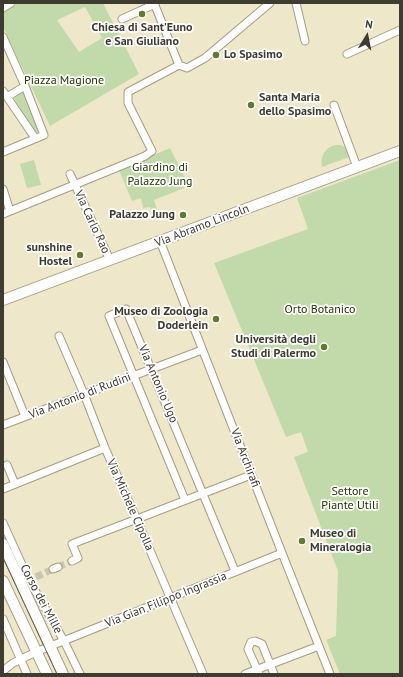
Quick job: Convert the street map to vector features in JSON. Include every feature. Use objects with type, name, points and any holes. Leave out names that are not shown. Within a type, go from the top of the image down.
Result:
[{"type":"street","points":[[3,8],[11,3]]},
{"type":"street","points":[[122,19],[154,3],[179,65]]},
{"type":"street","points":[[3,214],[145,156],[152,151],[128,103],[128,92],[179,65],[188,68],[205,58],[270,3]]},
{"type":"street","points":[[296,3],[305,41]]},
{"type":"street","points":[[347,54],[400,30]]},
{"type":"street","points":[[3,37],[25,86],[44,135],[3,152]]},
{"type":"street","points":[[25,86],[5,94],[35,138]]},
{"type":"street","points":[[334,105],[357,167]]},
{"type":"street","name":"Via Abramo Lincoln","points":[[3,300],[400,151]]},
{"type":"street","name":"Via Carlo Rao","points":[[70,174],[110,260]]},
{"type":"street","points":[[3,189],[13,210]]},
{"type":"street","name":"Via Archirafi","points":[[160,241],[330,674]]},
{"type":"street","name":"Via Antonio Ugo","points":[[185,500],[133,376],[110,316],[126,309],[235,571]]},
{"type":"street","name":"Via Michele Cipolla","points":[[59,336],[105,448],[203,674]]},
{"type":"street","name":"Via Antonio di Rudinì","points":[[3,425],[202,350]]},
{"type":"street","points":[[4,363],[25,416]]},
{"type":"street","points":[[3,489],[105,448]]},
{"type":"street","points":[[7,465],[15,484]]},
{"type":"street","points":[[72,561],[78,558],[72,544],[251,475]]},
{"type":"street","name":"Corso dei Mille","points":[[3,523],[33,578],[80,674]]},
{"type":"street","name":"Corso dei Mille","points":[[3,544],[63,674]]},
{"type":"street","name":"Via Gian Filippo Ingrassia","points":[[3,671],[36,652],[282,553]]},
{"type":"street","name":"Corso dei Mille","points":[[3,581],[47,674]]},
{"type":"street","points":[[3,619],[27,674]]},
{"type":"street","points":[[258,672],[248,649],[253,641],[258,641],[262,644],[274,674]]},
{"type":"street","points":[[245,674],[258,672],[270,664],[319,646]]},
{"type":"green space","name":"Piazza Magione","points":[[16,3],[103,3],[139,74],[50,126],[3,27],[3,11]],"holes":[[[85,7],[102,38],[79,52],[57,20]]]},
{"type":"green space","points":[[24,92],[40,131],[35,132],[14,98]]},
{"type":"green space","points":[[335,145],[345,147],[349,157],[322,167],[322,156],[328,148]]},
{"type":"green space","name":"Giardino di Palazzo Jung","points":[[170,148],[189,186],[154,200],[157,209],[154,211],[156,217],[153,217],[150,207],[143,208],[141,198],[132,201],[119,170]]},
{"type":"green space","points":[[34,160],[41,185],[27,188],[20,164]]},
{"type":"green space","name":"Orto Botanico","points":[[400,160],[400,674],[340,674],[326,640],[336,636],[338,571],[294,457],[308,452],[301,432],[286,437],[214,263],[308,229],[297,198]]},
{"type":"tunnel","points":[[58,567],[72,561]]},
{"type":"tunnel","points":[[36,577],[53,569]]},
{"type":"tram line","points":[[3,558],[57,674]]},
{"type":"place","name":"Chiesa di Sant'Euno e San Giuliano","points":[[142,14]]},
{"type":"place","name":"Lo Spasimo","points":[[216,55]]},
{"type":"place","name":"Santa Maria dello Spasimo","points":[[251,105]]},
{"type":"place","name":"Palazzo Jung","points":[[183,215]]},
{"type":"place","name":"sunshine Hostel","points":[[80,255]]},
{"type":"place","name":"Museo di Zoologia Doderlein","points":[[216,319]]},
{"type":"place","name":"Università degli Studi di Palermo","points":[[324,347]]},
{"type":"place","name":"Museo di Mineralogia","points":[[302,541]]},
{"type":"park label","name":"Settore Piante Utili","points":[[350,499]]}]
